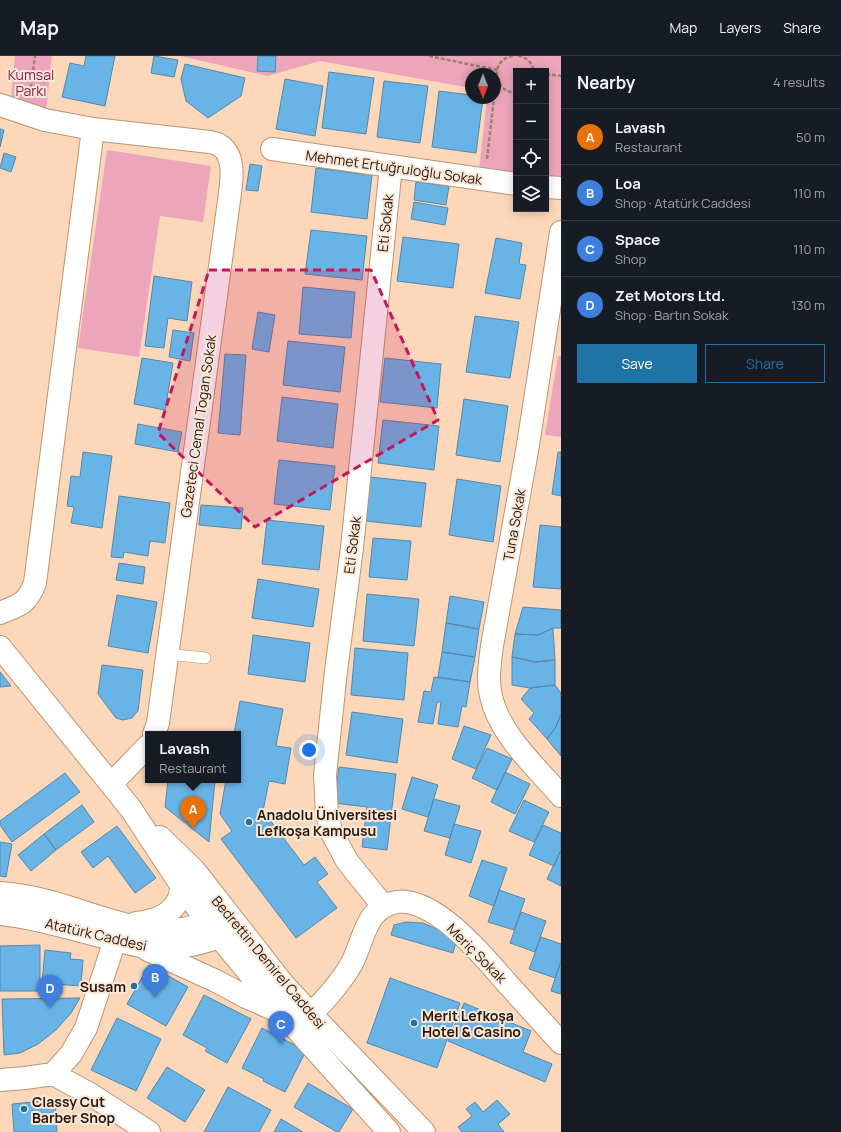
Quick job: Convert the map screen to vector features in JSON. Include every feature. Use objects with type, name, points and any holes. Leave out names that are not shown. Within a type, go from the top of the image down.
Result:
[{"type":"street","name":"Gazeteci Cemal Togan Sokak","points":[[0,106],[45,120],[93,129],[219,144],[230,158],[232,182],[158,723],[155,731]]},
{"type":"street","points":[[0,613],[22,604],[31,594],[35,584],[93,129]]},
{"type":"street","name":"Mehmet Ertuğruloğlu Sokak","points":[[272,149],[513,184]]},
{"type":"street","name":"Eti Sokak","points":[[384,907],[347,861],[331,831],[327,814],[325,775],[336,671],[352,548],[391,166]]},
{"type":"street","points":[[549,187],[561,188]]},
{"type":"street","name":"Tuna Sokak","points":[[561,232],[528,445],[492,646],[489,680],[490,695],[494,708],[507,733],[561,796]]},
{"type":"street","name":"Bedrettin Demirel Caddesi","points":[[0,647],[112,783],[181,885],[284,984],[303,1021],[389,1132]]},
{"type":"street","points":[[112,783],[145,749]]},
{"type":"street","name":"Bedrettin Demirel Caddesi","points":[[131,809],[194,870],[224,925],[281,1012],[303,1021],[424,1132]]},
{"type":"street","points":[[53,1074],[71,1054],[86,1028],[121,932],[167,914],[177,902],[181,885]]},
{"type":"street","name":"Atatürk Caddesi","points":[[0,893],[39,898],[121,932],[140,946],[180,946],[201,942],[224,925]]},
{"type":"street","name":"Meriç Sokak","points":[[384,907],[397,902],[412,903],[423,906],[451,925],[473,945],[561,1043]]},
{"type":"street","points":[[303,1021],[339,984],[353,961],[369,922],[373,916],[384,907]]},
{"type":"street","name":"Atatürk Caddesi","points":[[0,914],[121,932],[144,928],[173,930],[224,925]]},
{"type":"street","points":[[140,946],[216,981],[246,997],[281,1012]]},
{"type":"street","points":[[0,1080],[53,1074],[90,1094],[149,1132]]},
{"type":"lane","points":[[167,654],[205,658]]},
{"type":"path","points":[[28,114],[35,56]]},
{"type":"path","points":[[428,56],[487,68]]},
{"type":"path","points":[[498,68],[504,60],[513,56]]},
{"type":"path","points":[[518,56],[530,62],[533,68]]},
{"type":"path","points":[[549,74],[561,76]]},
{"type":"path","points":[[501,86],[508,92],[513,93]]},
{"type":"path","points":[[485,180],[493,104]]},
{"type":"highlighted area","points":[[209,270],[371,270],[438,420],[255,527],[158,433]]},
{"type":"green space","name":"Kumsal Parkı","points":[[15,56],[52,56],[45,120],[10,109]]},
{"type":"green space","points":[[180,56],[561,56],[561,180],[549,178],[549,68],[513,68],[513,175],[479,171],[486,104],[501,104],[501,68],[465,68],[465,87],[320,61],[268,76]]},
{"type":"green space","points":[[107,150],[211,166],[203,222],[160,216],[139,357],[78,348]]},
{"type":"green space","points":[[558,356],[561,356],[561,437],[545,435]]},
{"type":"building","points":[[86,56],[115,56],[105,106],[62,97],[70,63],[84,66]]},
{"type":"building","points":[[154,56],[178,60],[174,77],[151,73]]},
{"type":"building","points":[[258,56],[276,56],[275,72],[257,71]]},
{"type":"building","points":[[185,64],[245,78],[241,96],[208,118],[186,101],[181,79]]},
{"type":"building","points":[[329,72],[374,78],[366,134],[322,128]]},
{"type":"building","points":[[285,79],[323,86],[315,136],[276,129]]},
{"type":"building","points":[[384,81],[428,86],[420,143],[377,137]]},
{"type":"building","points":[[439,91],[465,94],[465,104],[482,104],[476,153],[432,147]]},
{"type":"building","points":[[0,129],[4,130],[0,147]]},
{"type":"building","points":[[4,153],[16,157],[11,172],[0,168]]},
{"type":"building","points":[[250,164],[262,166],[258,191],[246,190]]},
{"type":"building","points":[[316,168],[372,175],[367,219],[311,212]]},
{"type":"building","points":[[416,182],[449,186],[446,205],[414,200]]},
{"type":"building","points":[[414,202],[448,208],[445,225],[411,219]]},
{"type":"building","points":[[311,230],[367,236],[362,280],[305,274]]},
{"type":"building","points":[[403,237],[459,244],[453,288],[397,281]]},
{"type":"building","points":[[496,238],[522,243],[519,264],[526,265],[520,299],[485,293]]},
{"type":"building","points":[[154,276],[192,282],[187,321],[168,318],[164,348],[145,346]]},
{"type":"building","points":[[303,287],[355,292],[351,338],[299,334]]},
{"type":"building","points":[[258,312],[275,315],[269,352],[252,349]]},
{"type":"building","points":[[475,316],[519,322],[510,378],[466,372]]},
{"type":"building","points":[[173,330],[194,333],[190,361],[169,357]]},
{"type":"building","points":[[288,341],[345,347],[340,392],[283,385]]},
{"type":"building","points":[[225,354],[246,355],[240,435],[218,433]]},
{"type":"building","points":[[142,358],[173,363],[165,410],[134,404]]},
{"type":"building","points":[[385,358],[441,364],[437,408],[380,402]]},
{"type":"building","points":[[282,397],[338,404],[333,448],[277,441]]},
{"type":"building","points":[[464,399],[508,406],[500,462],[456,455]]},
{"type":"building","points":[[383,420],[439,426],[434,470],[378,463]]},
{"type":"building","points":[[138,424],[182,432],[178,452],[135,444]]},
{"type":"building","points":[[83,452],[112,456],[102,528],[71,523],[74,507],[67,506],[71,476],[80,477]]},
{"type":"building","points":[[558,452],[561,452],[561,496],[552,494]]},
{"type":"building","points":[[279,460],[335,466],[330,510],[274,504]]},
{"type":"building","points":[[370,477],[426,483],[421,527],[365,521]]},
{"type":"building","points":[[457,479],[501,486],[493,542],[449,535]]},
{"type":"building","points":[[119,496],[170,503],[165,543],[150,541],[148,556],[124,552],[123,558],[111,557]]},
{"type":"building","points":[[201,505],[243,508],[241,529],[199,525]]},
{"type":"building","points":[[267,520],[324,526],[319,570],[262,564]]},
{"type":"building","points":[[540,525],[561,527],[561,589],[533,587]]},
{"type":"building","points":[[373,538],[411,541],[407,580],[369,577]]},
{"type":"building","points":[[119,563],[145,567],[143,584],[116,580]]},
{"type":"building","points":[[258,579],[319,589],[313,627],[252,618]]},
{"type":"building","points":[[367,594],[419,599],[414,646],[363,641]]},
{"type":"building","points":[[117,595],[157,602],[148,653],[108,646]]},
{"type":"building","points":[[450,596],[484,602],[479,629],[446,623]]},
{"type":"building","points":[[523,607],[561,610],[561,628],[553,628],[538,635],[515,634]]},
{"type":"building","points":[[446,623],[479,629],[475,657],[442,652]]},
{"type":"building","points":[[553,628],[555,660],[536,662],[512,657],[515,634],[538,635]]},
{"type":"building","points":[[253,635],[310,643],[305,682],[248,674]]},
{"type":"building","points":[[355,648],[408,653],[404,700],[351,695]]},
{"type":"building","points":[[442,652],[475,657],[470,682],[438,677]]},
{"type":"building","points":[[512,657],[536,662],[555,660],[555,685],[530,688],[512,685]]},
{"type":"building","points":[[102,665],[143,670],[138,711],[132,718],[123,720],[116,718],[98,694]]},
{"type":"building","points":[[0,672],[11,686],[0,687]]},
{"type":"building","points":[[434,677],[470,682],[466,707],[462,706],[458,727],[438,724],[441,702],[437,702],[433,724],[418,722],[424,691],[431,692]]},
{"type":"building","points":[[555,685],[561,693],[561,714],[556,727],[547,739],[529,719],[534,713],[521,699],[530,688]]},
{"type":"building","name":"Anadolu Üniversitesi Lefkoşa Kampusu","points":[[240,701],[283,709],[276,746],[291,748],[285,784],[269,781],[263,811],[304,865],[315,857],[328,874],[317,882],[337,908],[296,938],[221,839],[232,831],[220,814],[225,783],[241,783],[241,731],[235,731]]},
{"type":"building","points":[[352,712],[403,719],[397,763],[346,755]]},
{"type":"building","points":[[561,714],[561,756],[547,739],[556,727]]},
{"type":"building","points":[[464,726],[491,735],[476,769],[452,759]]},
{"type":"building","points":[[487,748],[512,759],[497,790],[472,778]]},
{"type":"building","points":[[339,767],[396,774],[387,850],[362,847],[367,807],[334,803]]},
{"type":"building","points":[[505,772],[530,784],[515,814],[491,802]]},
{"type":"building","points":[[65,773],[80,792],[12,842],[0,825],[0,821]]},
{"type":"building","points":[[412,777],[438,785],[428,817],[402,809]]},
{"type":"building","points":[[168,783],[215,783],[209,842],[165,807]]},
{"type":"building","points":[[434,799],[460,806],[450,838],[424,831]]},
{"type":"building","points":[[524,800],[549,812],[534,842],[509,831]]},
{"type":"building","points":[[82,805],[94,822],[56,850],[44,834]]},
{"type":"building","points":[[454,824],[481,831],[471,863],[445,855]]},
{"type":"building","points":[[543,825],[561,833],[561,850],[554,866],[529,855]]},
{"type":"building","points":[[117,826],[156,878],[135,893],[108,856],[93,868],[81,852]]},
{"type":"building","points":[[44,834],[56,850],[31,871],[18,855]]},
{"type":"building","points":[[0,842],[12,844],[6,877],[0,876]]},
{"type":"building","points":[[561,850],[561,886],[547,879]]},
{"type":"building","points":[[482,860],[507,868],[494,906],[469,896]]},
{"type":"building","points":[[499,890],[525,899],[514,930],[488,922]]},
{"type":"building","points":[[521,912],[546,921],[535,952],[510,943]]},
{"type":"building","points":[[406,922],[423,923],[439,930],[456,942],[453,953],[391,935],[394,925]]},
{"type":"building","points":[[541,937],[561,944],[561,961],[555,978],[529,969]]},
{"type":"building","points":[[40,945],[40,991],[0,991],[0,946]]},
{"type":"building","points":[[45,950],[71,953],[70,959],[83,960],[81,986],[42,983]]},
{"type":"building","points":[[561,961],[561,994],[551,991]]},
{"type":"building","points":[[149,965],[188,987],[166,1026],[127,1004]]},
{"type":"building","name":"Merit Lefkoşa Hotel & Casino","points":[[390,978],[460,1003],[437,1068],[367,1043]]},
{"type":"building","points":[[204,995],[251,1019],[227,1063],[205,1051],[207,1048],[183,1035]]},
{"type":"building","points":[[80,998],[71,1013],[56,1030],[38,1044],[20,1053],[4,1055],[2,999]]},
{"type":"building","points":[[464,1003],[531,1031],[523,1052],[552,1064],[545,1082],[448,1041]]},
{"type":"building","points":[[117,1018],[161,1039],[136,1091],[91,1070]]},
{"type":"building","points":[[262,1028],[306,1051],[285,1092],[242,1068]]},
{"type":"building","points":[[167,1067],[205,1090],[185,1122],[147,1098]]},
{"type":"building","points":[[308,1083],[353,1109],[339,1132],[294,1107]]},
{"type":"building","points":[[228,1087],[271,1110],[259,1132],[204,1132]]},
{"type":"building","points":[[55,1100],[57,1132],[14,1132],[12,1104]]},
{"type":"building","points":[[497,1100],[510,1114],[498,1124],[504,1132],[462,1132],[458,1127],[472,1116],[466,1109],[475,1102],[483,1112]]},
{"type":"building","points":[[281,1119],[303,1132],[274,1132]]},
{"type":"place","name":"Anadolu Üniversitesi Lefkoşa Kampusu","points":[[249,822]]},
{"type":"place","name":"Lavash","points":[[193,829]]},
{"type":"place","name":"Susam","points":[[134,986]]},
{"type":"place","name":"Loa","points":[[155,997]]},
{"type":"place","name":"Zet Motors Ltd.","points":[[50,1008]]},
{"type":"place","name":"Merit Lefkoşa Hotel & Casino","points":[[414,1023]]},
{"type":"place","name":"Space","points":[[281,1044]]},
{"type":"place","name":"Classy Cut Barber Shop","points":[[24,1109]]}]
